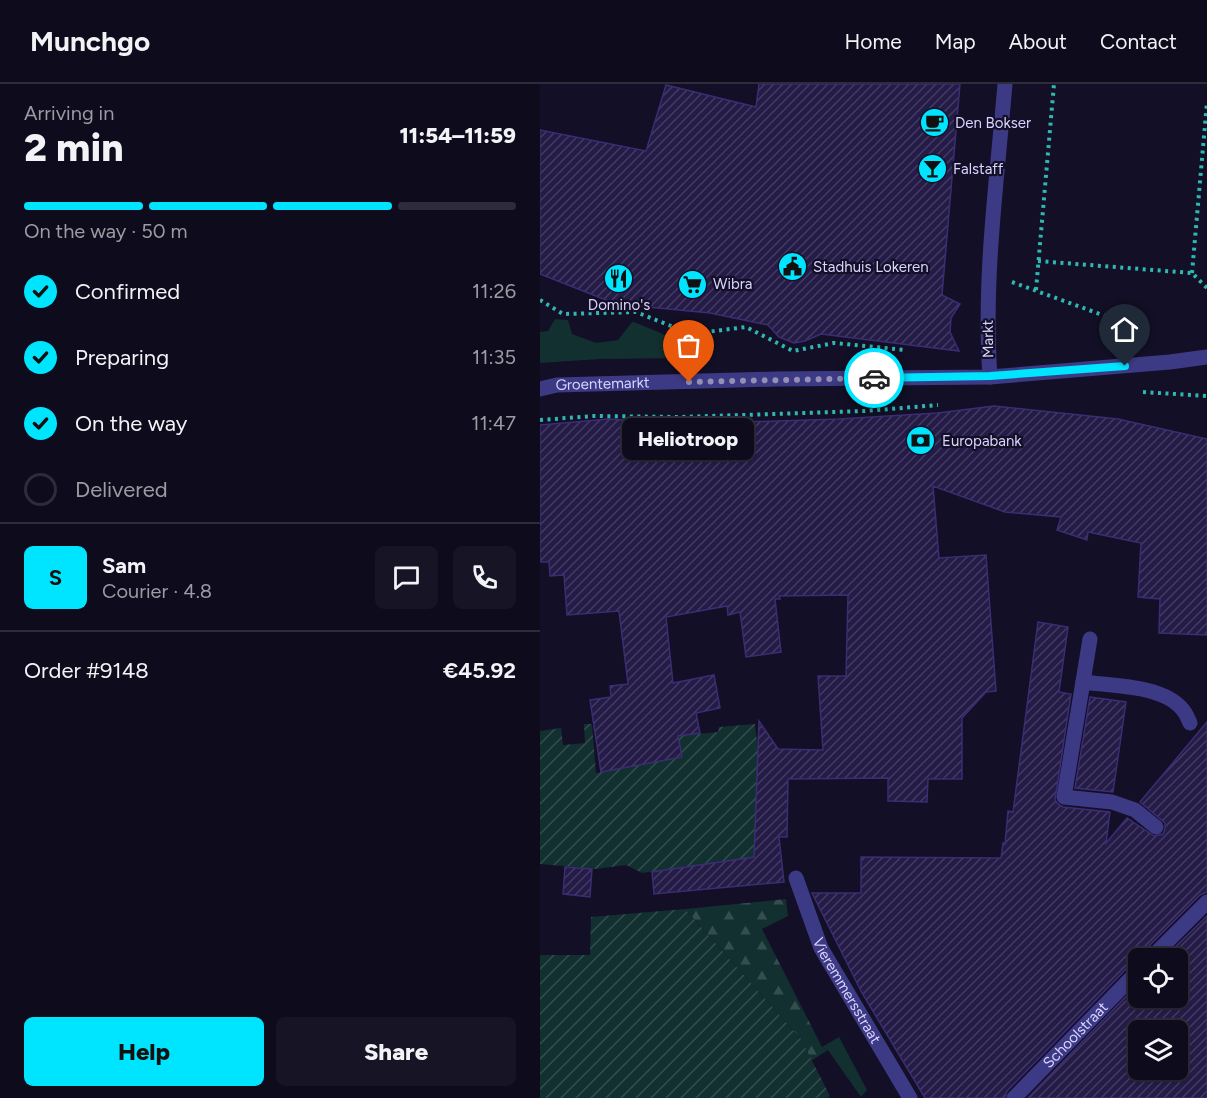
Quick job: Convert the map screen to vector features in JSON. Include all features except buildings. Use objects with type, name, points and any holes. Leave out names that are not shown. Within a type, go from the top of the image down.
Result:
[{"type":"street","name":"Markt","points":[[1005,84],[989,273],[987,335],[990,376],[1207,357]]},
{"type":"street","name":"Groentemarkt","points":[[540,389],[556,385],[990,376]]},
{"type":"street","points":[[1090,639],[1064,797],[1112,802],[1135,810],[1156,827]]},
{"type":"street","points":[[1083,682],[1150,691],[1170,698],[1183,710],[1190,723]]},
{"type":"street","name":"Vieremmersstraat","points":[[796,878],[821,948],[910,1098]]},
{"type":"street","points":[[1161,948],[1207,902]]},
{"type":"street","name":"Schoolstraat","points":[[1014,1098],[1128,981]]},
{"type":"path","points":[[1035,290],[1054,84]]},
{"type":"path","points":[[1192,273],[1207,102]]},
{"type":"path","points":[[1038,261],[1192,273],[1207,288]]},
{"type":"path","points":[[989,273],[1119,321],[1170,362]]},
{"type":"path","points":[[540,300],[563,314],[636,312],[691,334],[746,327],[793,351],[834,344],[916,351]]},
{"type":"path","points":[[1133,392],[1207,396]]},
{"type":"path","points":[[540,420],[594,416],[681,417],[865,411],[947,405]]},
{"type":"green space","points":[[555,319],[568,320],[572,334],[596,343],[618,340],[634,322],[692,346],[694,353],[687,358],[600,359],[540,363],[540,332],[548,331]]},
{"type":"green space","points":[[584,724],[592,724],[596,773],[682,757],[678,736],[718,732],[719,727],[755,724],[758,750],[754,857],[642,873],[626,865],[596,869],[540,864],[540,731],[561,728],[563,745],[585,743]]},
{"type":"green space","points":[[786,899],[788,916],[762,929],[822,1047],[828,1050],[811,1061],[801,1039],[685,909]]},
{"type":"green space","points":[[685,909],[801,1039],[830,1096],[827,1098],[540,1098],[540,955],[590,955],[591,917]]},
{"type":"green space","points":[[839,1037],[867,1090],[861,1097],[828,1050],[822,1047]]},
{"type":"way so far","points":[[689,382],[874,378]]},
{"type":"place","name":"Den Bokser","points":[[934,123]]},
{"type":"place","name":"Falstaff","points":[[932,169]]},
{"type":"place","name":"Stadhuis Lokeren","points":[[792,267]]},
{"type":"place","name":"Domino's","points":[[619,278]]},
{"type":"place","name":"Wibra","points":[[692,284]]},
{"type":"place","name":"Heliotroop","points":[[689,382]]},
{"type":"place","name":"Europabank","points":[[921,441]]},
{"type":"route","points":[[874,378],[990,376],[1125,366]]}]
